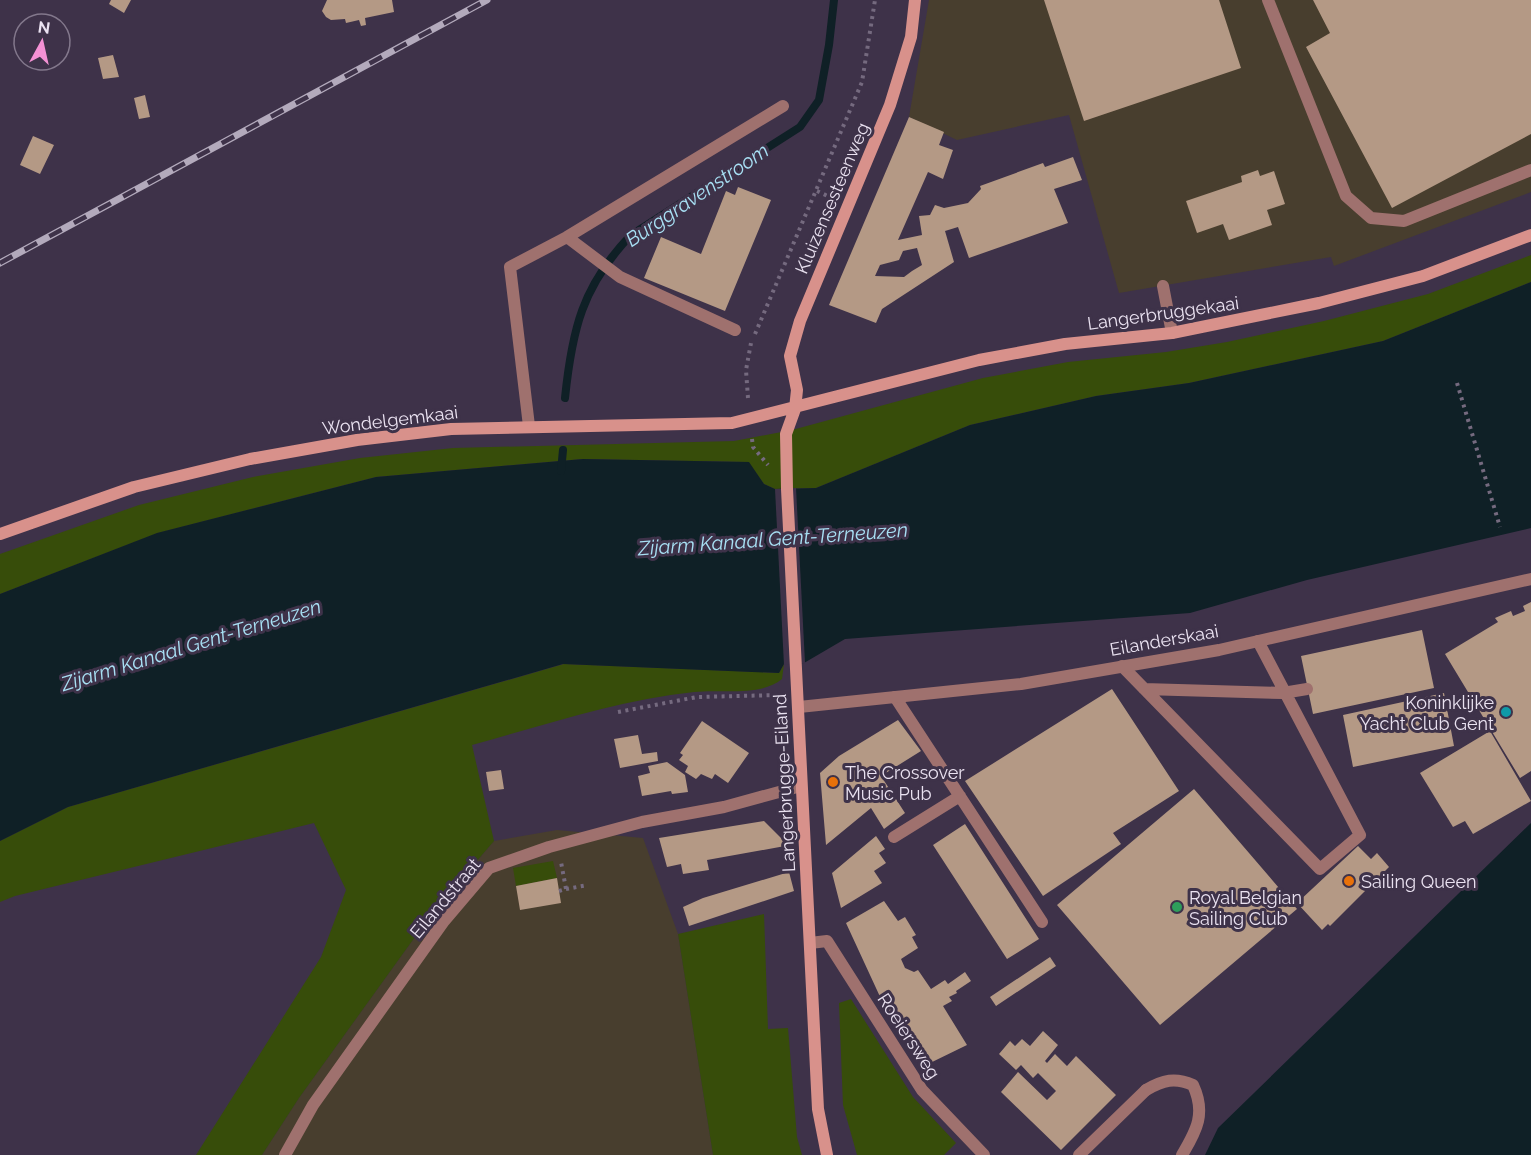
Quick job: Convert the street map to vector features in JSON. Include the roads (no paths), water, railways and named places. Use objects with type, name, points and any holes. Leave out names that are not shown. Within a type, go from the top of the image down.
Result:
[{"type":"main road","name":"Kluizensesteenweg","points":[[795,409],[797,390],[790,356],[800,321],[890,105],[911,38],[915,0]]},
{"type":"main road","name":"Langerbruggekaai","points":[[795,409],[979,360],[1065,344],[1172,333],[1319,303],[1423,276],[1531,235]]},
{"type":"main road","name":"Wondelgemkaai","points":[[0,534],[134,488],[249,459],[357,440],[451,429],[732,423],[795,409]]},
{"type":"main road","name":"Langerbrugge-Eiland","points":[[795,409],[786,434],[787,489],[818,1109],[827,1155]]},
{"type":"street","points":[[1268,0],[1346,196],[1371,218],[1404,221],[1531,170]]},
{"type":"street","points":[[529,426],[510,267],[567,237],[783,106]]},
{"type":"street","points":[[567,237],[620,277],[735,330]]},
{"type":"street","points":[[1163,286],[1172,333]]},
{"type":"street","name":"Eilanderskaai","points":[[799,700],[895,697],[1021,684],[1258,641],[1531,579]]},
{"type":"street","points":[[1122,666],[1320,869],[1360,836],[1283,693],[1258,641]]},
{"type":"street","points":[[1144,689],[1283,693],[1306,688]]},
{"type":"street","points":[[895,697],[1042,922]]},
{"type":"street","name":"Eilandstraat","points":[[285,1155],[313,1105],[444,921],[489,868],[557,845],[642,822],[724,807],[801,786]]},
{"type":"street","points":[[894,837],[960,796]]},
{"type":"street","name":"Roeiersweg","points":[[810,943],[827,941],[922,1090],[984,1155]]},
{"type":"street","points":[[1079,1155],[1146,1090],[1158,1083],[1178,1079],[1193,1085],[1200,1100],[1201,1114],[1195,1133],[1182,1155]]},
{"type":"water","name":"Zijarm Kanaal Gent-Terneuzen","points":[[1531,282],[1531,528],[1307,580],[1190,613],[845,639],[804,663],[784,664],[779,673],[563,664],[68,807],[0,841],[0,594],[157,533],[376,477],[583,459],[749,462],[764,484],[775,489],[816,488],[970,425],[1096,396],[1189,383],[1383,341]]},
{"type":"water","points":[[1531,823],[1531,1155],[1205,1155],[1218,1128]]},
{"type":"waterway","name":"Burggravenstroom","points":[[565,398],[571,351],[582,310],[590,291],[614,254],[631,235],[800,127],[819,100],[834,0]]},
{"type":"waterway","name":"Burggravenstroom","points":[[561,471],[563,450]]},
{"type":"railway","points":[[0,263],[487,0]]},
{"type":"place","name":"Koninklijke Yacht Club Gent","points":[[1506,712]]},
{"type":"place","name":"The Crossover Music Pub","points":[[833,782]]},
{"type":"place","name":"Sailing Queen","points":[[1349,881]]},
{"type":"place","name":"Royal Belgian Sailing Club","points":[[1177,907]]}]
